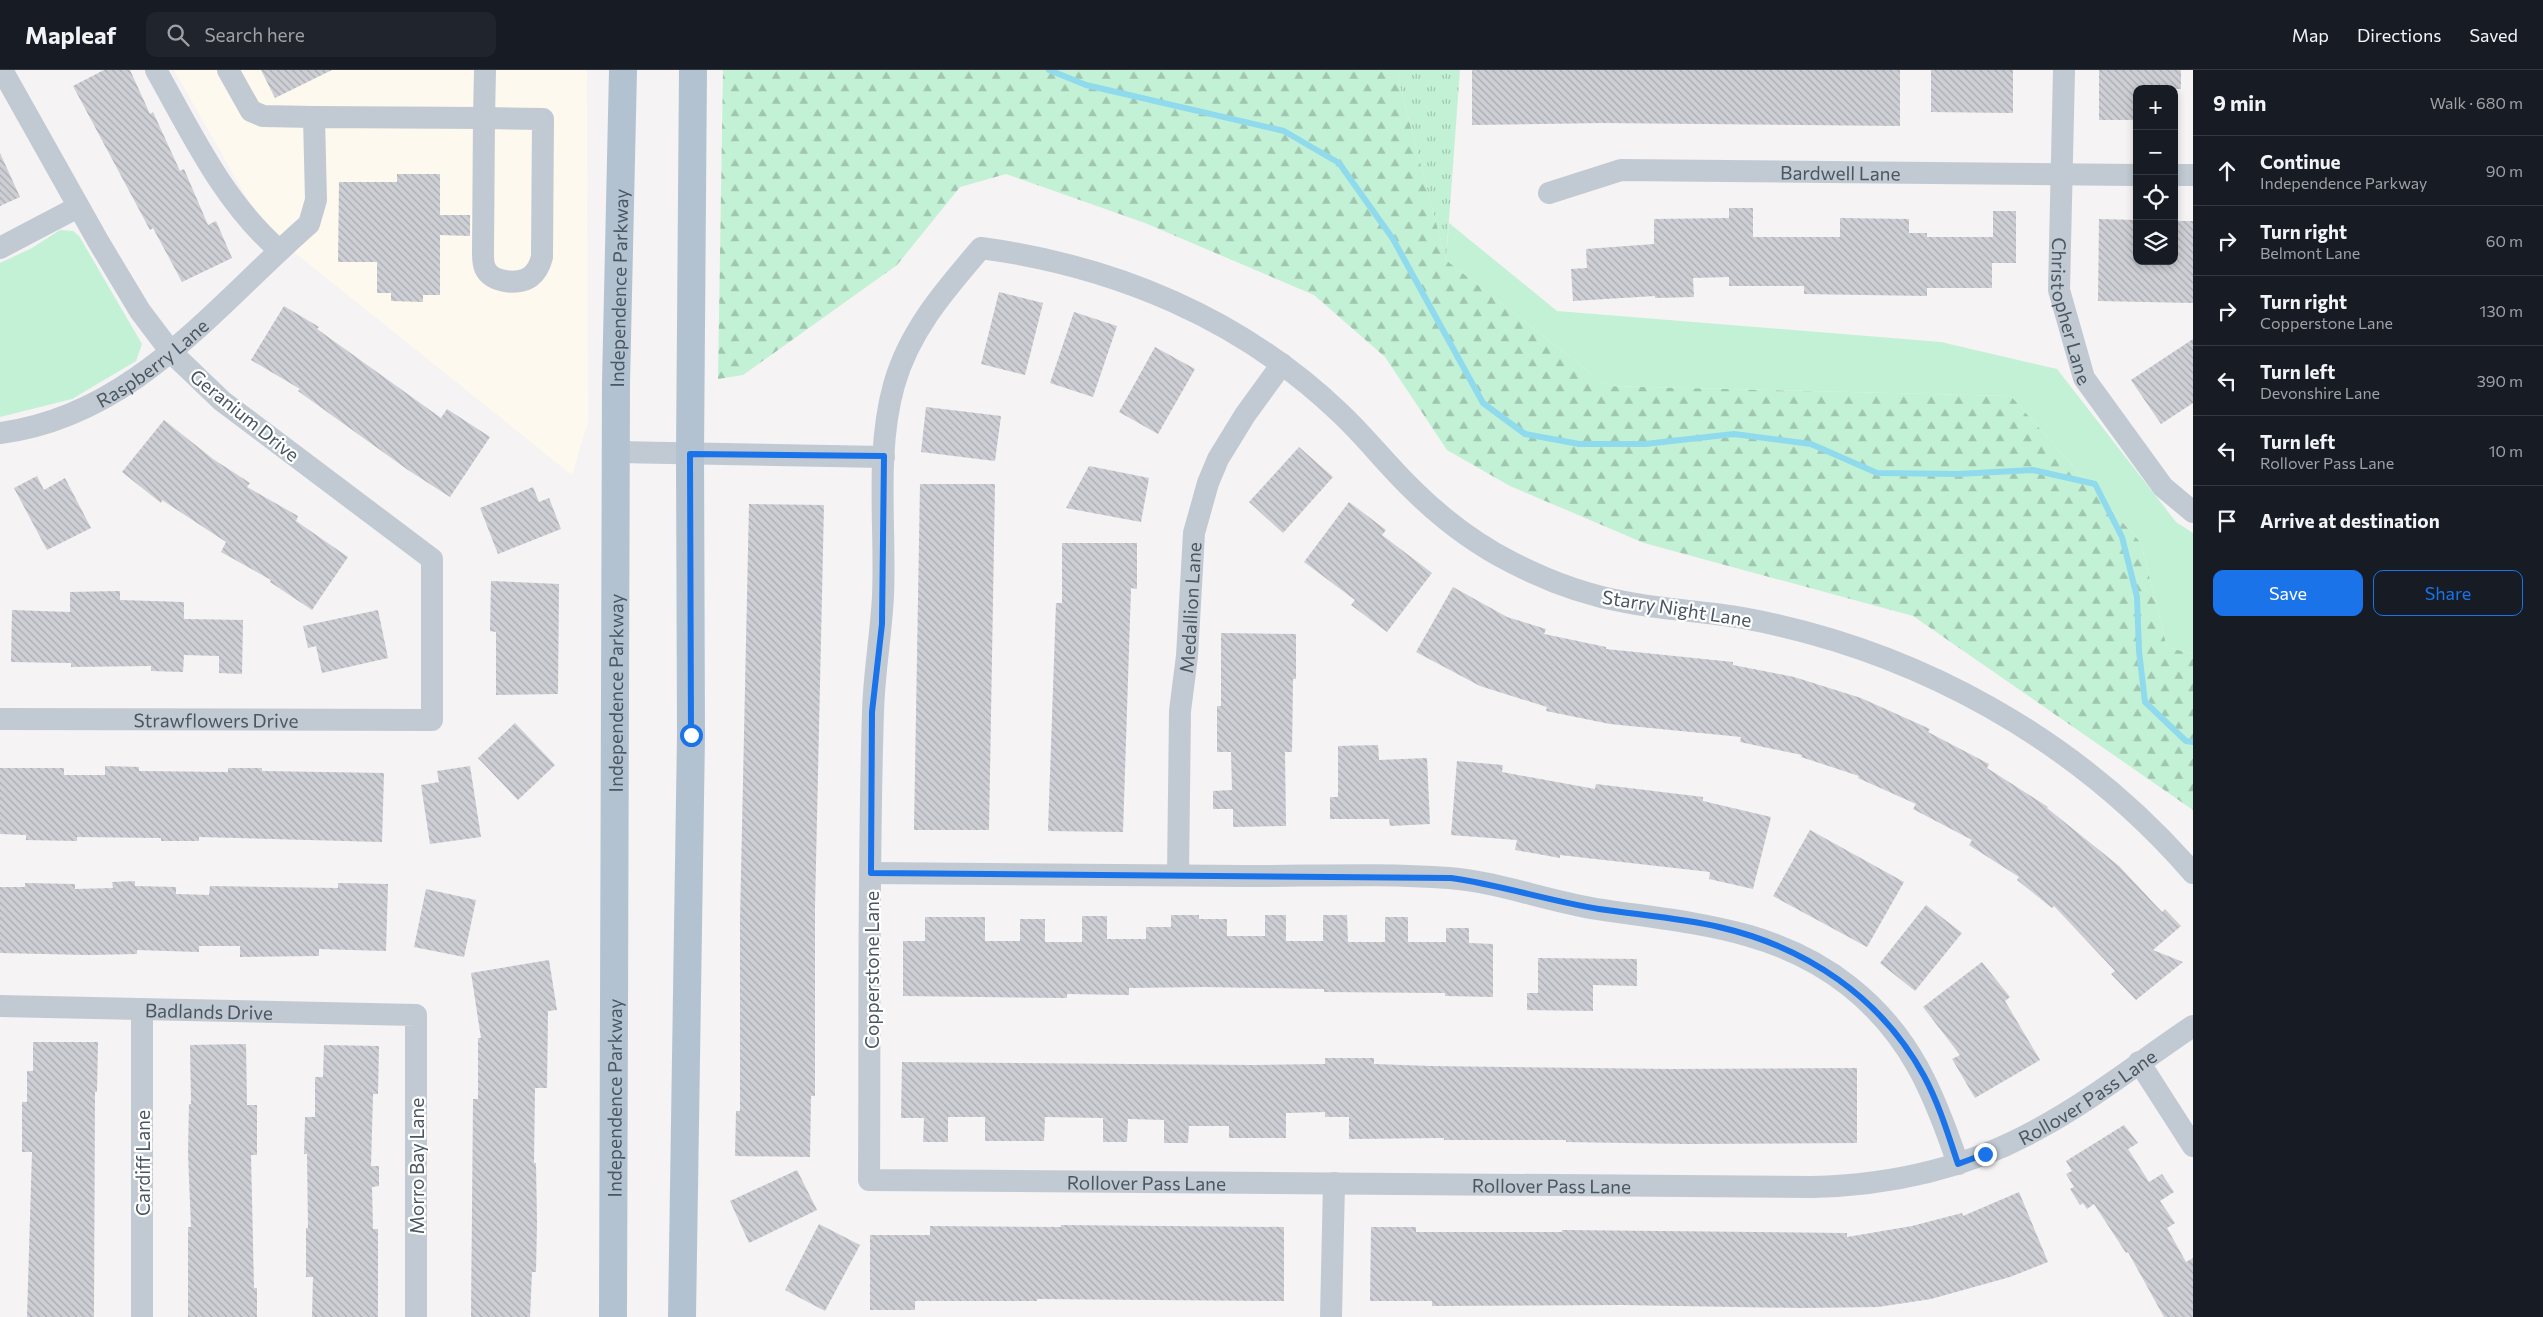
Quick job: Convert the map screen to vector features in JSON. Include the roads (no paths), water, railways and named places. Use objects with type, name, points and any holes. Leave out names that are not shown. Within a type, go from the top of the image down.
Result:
[{"type":"main road","name":"Independence Parkway","points":[[614,1317],[616,452],[623,70]]},
{"type":"main road","points":[[682,1317],[691,735],[690,454],[693,70]]},
{"type":"street","name":"Geranium Drive","points":[[2,70],[78,207],[140,311],[171,352],[216,396],[432,559],[432,720]]},
{"type":"street","points":[[156,70],[212,171],[246,218],[279,250]]},
{"type":"street","points":[[228,70],[251,111],[262,116],[314,117],[484,118],[543,119],[542,257],[539,268],[529,278],[513,281],[495,279],[485,269],[483,253],[484,118],[485,70]]},
{"type":"street","name":"Christopher Lane","points":[[2064,70],[2059,290],[2084,378],[2162,487],[2193,512]]},
{"type":"street","name":"Raspberry Lane","points":[[0,433],[46,424],[94,405],[140,378],[171,352],[309,224],[316,200],[314,117]]},
{"type":"street","name":"Bardwell Lane","points":[[1548,193],[1621,170],[2061,176],[2133,175]]},
{"type":"street","points":[[2178,175],[2193,175]]},
{"type":"street","points":[[0,248],[78,207]]},
{"type":"street","name":"Starry Night Lane","points":[[982,248],[1053,260],[1131,283],[1190,308],[1222,325],[1282,364],[1338,410],[1431,507],[1474,540],[1536,574],[1602,597],[1648,606],[1743,618],[1825,638],[1865,650],[1943,682],[2017,722],[2086,771],[2150,826],[2193,873]]},
{"type":"street","name":"Copperstone Lane","points":[[869,1180],[872,712],[882,608],[884,456],[889,406],[902,363],[911,342],[934,305],[982,248]]},
{"type":"street","name":"Medallion Lane","points":[[1178,875],[1180,710],[1187,656],[1194,533],[1205,492],[1218,459],[1240,422],[1282,364]]},
{"type":"street","points":[[616,452],[884,456]]},
{"type":"street","name":"Strawflowers Drive","points":[[0,719],[432,720]]},
{"type":"street","points":[[871,873],[1451,878],[1477,882],[1580,906],[1702,923],[1774,944],[1810,961],[1848,985],[1883,1018],[1913,1056],[1935,1099],[1958,1164]]},
{"type":"street","name":"Badlands Drive","points":[[0,1006],[416,1015]]},
{"type":"street","name":"Cardiff Lane","points":[[142,1009],[142,1317]]},
{"type":"street","name":"Morro Bay Lane","points":[[416,1015],[416,1317]]},
{"type":"street","name":"Rollover Pass Lane","points":[[869,1180],[1842,1186],[1900,1179],[1958,1164],[2003,1147],[2064,1115],[2193,1026]]},
{"type":"street","points":[[2140,1062],[2193,1146]]},
{"type":"street","points":[[1331,1317],[1334,1183]]},
{"type":"waterway","points":[[1049,70],[1086,85],[1284,131],[1339,163],[1393,239],[1483,403],[1525,434],[1579,444],[1645,444],[1734,434],[1811,444],[1877,473],[1958,474],[2033,470],[2095,484],[2122,537],[2137,597],[2139,651],[2145,702],[2186,741],[2193,742]]}]
